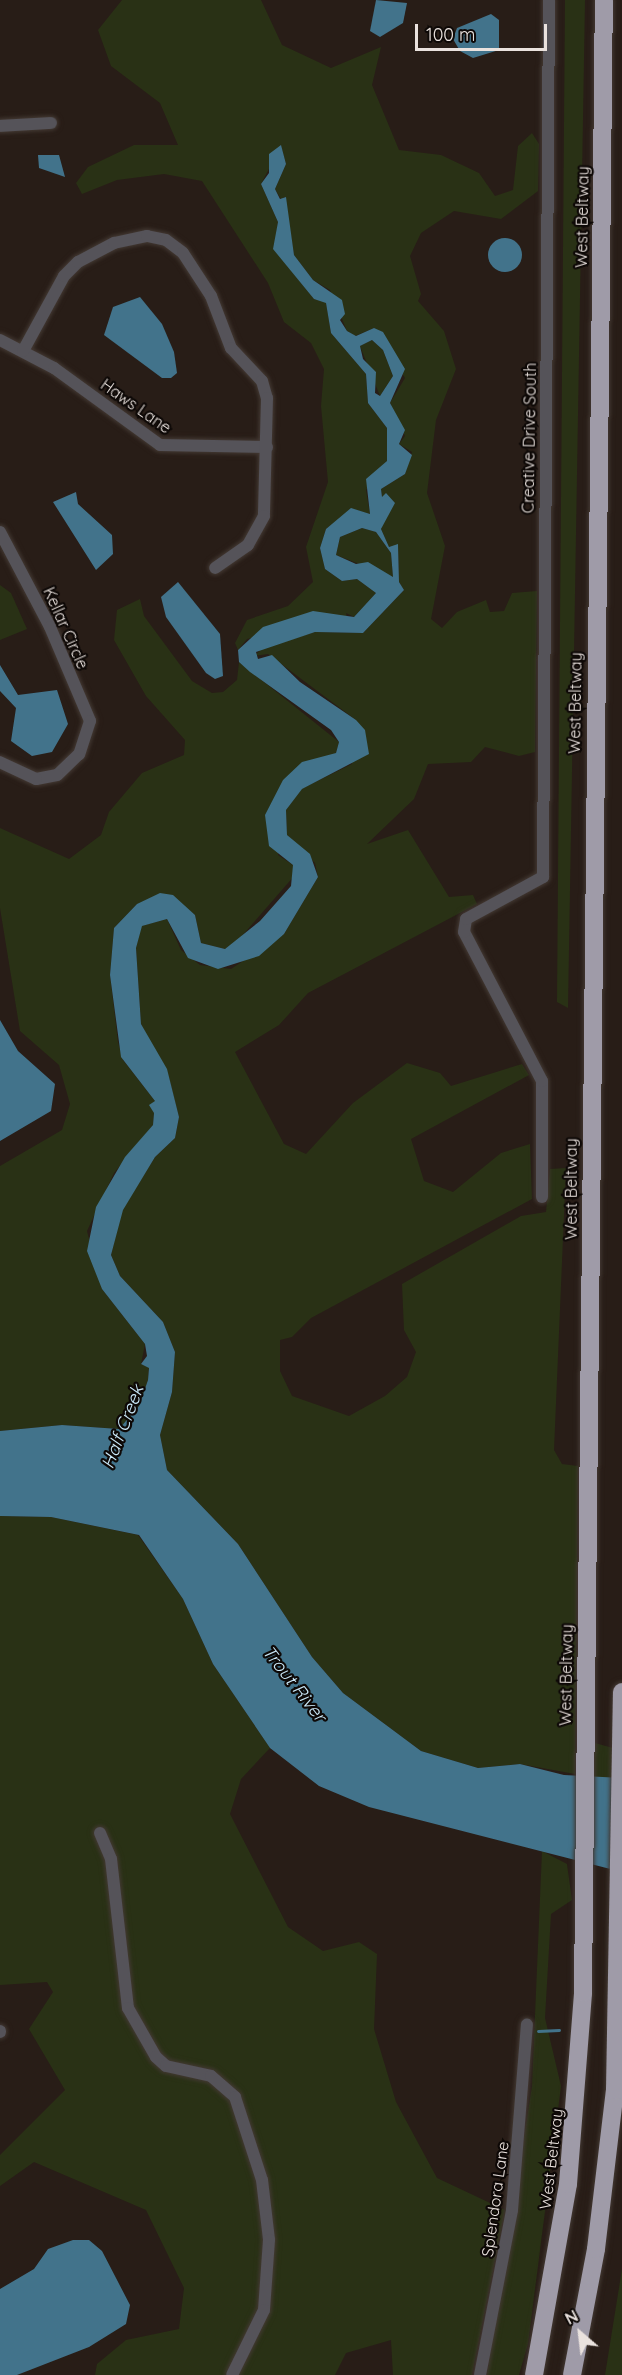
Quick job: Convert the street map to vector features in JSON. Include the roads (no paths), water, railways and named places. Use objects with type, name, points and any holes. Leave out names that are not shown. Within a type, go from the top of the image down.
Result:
[{"type":"highway","name":"West Beltway","points":[[534,2375],[574,2136],[582,1914],[604,0]]},
{"type":"highway","points":[[572,2375],[611,2143],[619,1918],[622,1692]]},
{"type":"street","name":"Creative Drive South","points":[[542,1197],[543,1081],[464,932],[466,920],[543,877],[549,0]]},
{"type":"street","points":[[0,126],[51,123]]},
{"type":"street","points":[[23,351],[70,268],[124,240],[166,240],[183,253],[211,296],[236,356],[262,381],[268,498],[256,533],[237,558],[215,568]]},
{"type":"street","name":"Haws Lane","points":[[0,340],[23,351],[160,445],[267,447]]},
{"type":"street","name":"Kellar Circle","points":[[0,532],[50,627],[90,720],[79,754],[57,775],[36,779],[0,762]]},
{"type":"street","points":[[100,1833],[111,1859],[128,2008],[156,2057],[166,2066],[211,2076],[236,2097],[260,2170],[269,2240],[264,2310],[232,2375]]},
{"type":"street","name":"Splendora Lane","points":[[480,2375],[512,2210],[527,2025]]},
{"type":"water","points":[[376,0],[407,3],[403,23],[380,37],[370,31]]},
{"type":"water","points":[[491,14],[499,20],[499,50],[473,58],[460,51],[453,39],[457,28]]},
{"type":"water","points":[[281,145],[286,164],[275,189],[280,199],[286,197],[294,255],[313,280],[342,300],[345,314],[340,320],[347,331],[356,336],[374,328],[383,332],[405,369],[390,403],[405,430],[399,444],[412,455],[405,474],[381,489],[382,497],[386,493],[395,503],[381,529],[389,547],[398,544],[399,582],[404,590],[363,633],[315,632],[256,652],[258,659],[272,655],[300,682],[356,720],[365,730],[369,754],[302,789],[286,810],[287,835],[310,854],[318,877],[284,934],[259,956],[218,969],[188,958],[167,919],[142,926],[136,948],[141,1024],[167,1069],[179,1117],[175,1138],[155,1157],[123,1210],[111,1255],[120,1276],[163,1322],[175,1352],[172,1392],[160,1435],[167,1470],[238,1544],[312,1657],[343,1693],[421,1751],[478,1768],[520,1764],[564,1775],[622,1778],[622,1872],[369,1807],[319,1786],[270,1748],[213,1664],[183,1599],[139,1535],[51,1517],[0,1516],[0,1431],[62,1425],[119,1429],[139,1406],[148,1380],[149,1368],[141,1364],[147,1356],[145,1344],[102,1289],[87,1251],[96,1207],[125,1157],[153,1125],[154,1113],[149,1105],[155,1101],[121,1057],[110,975],[114,928],[137,904],[160,893],[173,895],[195,915],[201,943],[225,949],[260,921],[291,886],[293,865],[269,846],[265,815],[283,780],[302,762],[336,753],[339,742],[331,730],[239,662],[238,650],[263,627],[313,611],[354,617],[376,593],[357,579],[342,581],[325,569],[320,548],[326,529],[351,508],[370,514],[366,479],[387,461],[387,428],[368,403],[366,374],[331,333],[326,303],[314,299],[273,249],[278,222],[261,184],[269,173],[269,154]],"holes":[[[372,340],[383,350],[393,376],[380,396],[375,393],[376,372],[363,359],[360,346]],[[362,528],[376,532],[391,553],[393,577],[368,562],[356,564],[336,555],[340,537]]]},
{"type":"water","points":[[38,155],[59,155],[65,177],[39,168]]},
{"type":"water","points":[[505,238],[517,243],[522,255],[517,267],[505,272],[493,267],[488,255],[493,243]]},
{"type":"water","points":[[140,297],[162,324],[174,352],[177,373],[171,378],[162,378],[104,335],[113,307]]},
{"type":"water","points":[[76,492],[78,504],[112,535],[113,554],[96,570],[53,502]]},
{"type":"water","points":[[178,582],[220,634],[223,676],[215,679],[206,673],[166,617],[161,597]]},
{"type":"water","points":[[0,665],[18,695],[57,690],[68,724],[52,752],[32,756],[11,741],[16,708],[0,691]]},
{"type":"water","points":[[0,1020],[18,1051],[55,1084],[51,1111],[0,1141]]},
{"type":"water","points":[[73,2240],[89,2240],[102,2251],[130,2305],[126,2324],[89,2347],[17,2375],[0,2375],[0,2289],[34,2269],[48,2249]]},
{"type":"waterway","points":[[538,2031],[559,2030]]},
{"type":"water label","name":"Half Creek","points":[[123,1427]]},
{"type":"water label","name":"Trout River","points":[[294,1684]]}]
